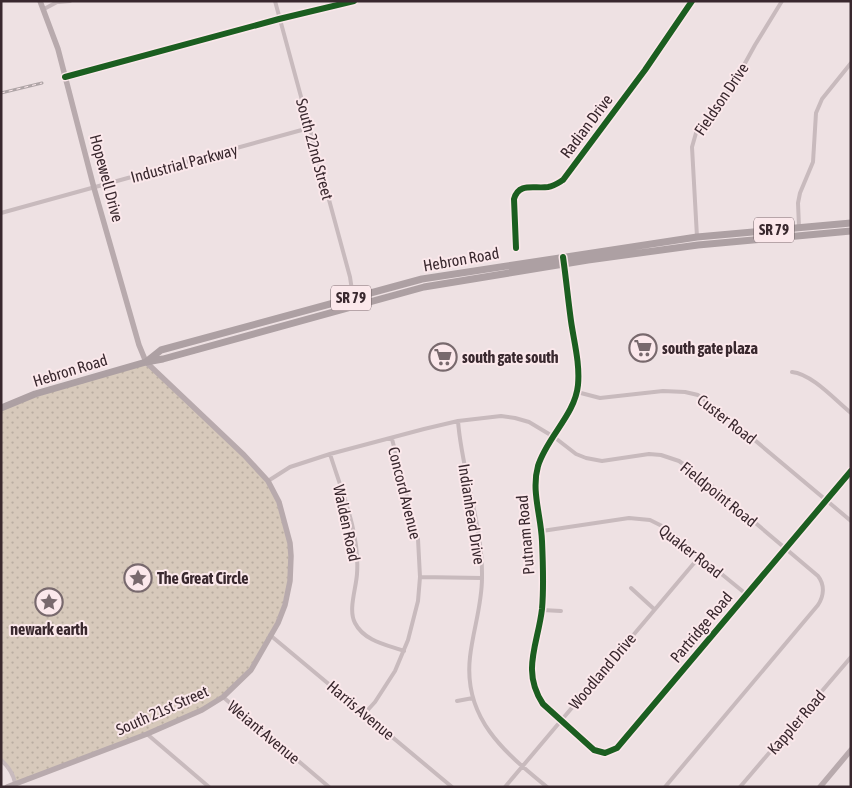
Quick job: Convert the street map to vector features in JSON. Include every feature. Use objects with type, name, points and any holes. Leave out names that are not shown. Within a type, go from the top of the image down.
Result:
[{"type":"highway","name":"Hebron Road","points":[[146,362],[161,350],[414,281],[563,256],[697,237],[851,223]]},
{"type":"highway","name":"Hebron Road","points":[[1,408],[35,394],[146,362],[180,355],[424,287],[698,245],[851,231]]},
{"type":"highway","points":[[359,305],[368,297],[409,286],[414,281]]},
{"type":"highway","points":[[311,318],[314,314],[345,305],[353,297]]},
{"type":"main road","name":"Hopewell Drive","points":[[40,1],[58,49],[94,188],[138,345],[146,362]]},
{"type":"main road","name":"South 21st Street","points":[[7,787],[147,734],[202,710],[223,697],[250,670],[278,623],[285,605],[290,581],[291,556],[286,524],[279,502],[268,481],[244,455],[146,362]]},
{"type":"main road","points":[[820,787],[851,750]]},
{"type":"street","points":[[44,9],[59,1],[70,1]]},
{"type":"street","name":"South 22nd Street","points":[[275,1],[350,277],[353,297]]},
{"type":"street","name":"Radian Drive","points":[[516,248],[515,194],[523,188],[550,186],[563,180],[645,70],[692,1]]},
{"type":"street","name":"Fieldson Drive","points":[[697,237],[692,147],[696,133],[733,85],[782,1]]},
{"type":"street","points":[[799,227],[798,203],[813,162],[816,113],[822,99],[851,63]]},
{"type":"street","name":"Industrial Parkway","points":[[1,214],[309,128]]},
{"type":"street","name":"Putnam Road","points":[[562,720],[543,704],[537,695],[531,674],[542,610],[544,564],[542,531],[534,487],[539,464],[572,405],[577,392],[578,362],[569,310],[563,256]]},
{"type":"street","points":[[792,372],[811,380],[851,413]]},
{"type":"street","name":"Custer Road","points":[[577,392],[600,398],[673,391],[698,395],[720,411],[851,521]]},
{"type":"street","name":"Fieldpoint Road","points":[[268,481],[290,467],[330,454],[458,421],[501,416],[529,422],[554,437],[576,454],[592,460],[610,460],[649,454],[666,456],[680,461],[700,476],[820,578],[823,588],[821,600],[665,787]]},
{"type":"street","name":"Indianhead Drive","points":[[458,421],[477,527],[482,578],[477,622],[470,657],[470,682],[473,698],[478,714],[499,745],[546,787]]},
{"type":"street","name":"Concord Avenue","points":[[365,713],[386,686],[404,651],[418,601],[420,576],[418,539],[392,439]]},
{"type":"street","name":"Walden Road","points":[[330,454],[350,520],[357,558],[352,612],[354,622],[364,635],[404,651]]},
{"type":"street","name":"Partridge Road","points":[[562,720],[594,750],[605,753],[616,750],[851,470]]},
{"type":"street","name":"Quaker Road","points":[[542,531],[629,518],[644,519],[664,527],[746,594]]},
{"type":"street","name":"Woodland Drive","points":[[505,787],[700,556]]},
{"type":"street","points":[[420,576],[482,578]]},
{"type":"street","points":[[631,588],[654,609]]},
{"type":"street","points":[[542,610],[561,611]]},
{"type":"street","name":"Harris Avenue","points":[[270,635],[452,787]]},
{"type":"street","name":"Kappler Road","points":[[740,787],[851,657]]},
{"type":"street","name":"Weiant Avenue","points":[[223,697],[329,787]]},
{"type":"street","points":[[457,701],[473,698]]},
{"type":"street","points":[[147,734],[209,787]]},
{"type":"street","points":[[1,760],[7,765],[15,783]]},
{"type":"shaded area","points":[[146,362],[268,481],[288,531],[291,569],[278,623],[241,681],[200,711],[15,783],[13,775],[1,760],[1,408]]},
{"type":"railway","points":[[1,93],[42,83]]},
{"type":"cycle path","points":[[65,77],[279,19],[354,1]]},
{"type":"cycle path","points":[[516,248],[514,199],[516,194],[523,188],[548,187],[563,180],[645,70],[692,1]]},
{"type":"cycle path","points":[[563,257],[577,361],[578,385],[572,406],[542,455],[536,475],[536,494],[542,541],[543,592],[532,669],[536,692],[543,704],[594,750],[605,753],[617,748],[851,471]]},
{"type":"place","name":"south gate plaza","points":[[643,348]]},
{"type":"place","name":"south gate south","points":[[443,357]]},
{"type":"place","name":"The Great Circle","points":[[138,578]]},
{"type":"place","name":"newark earth","points":[[49,602]]}]
